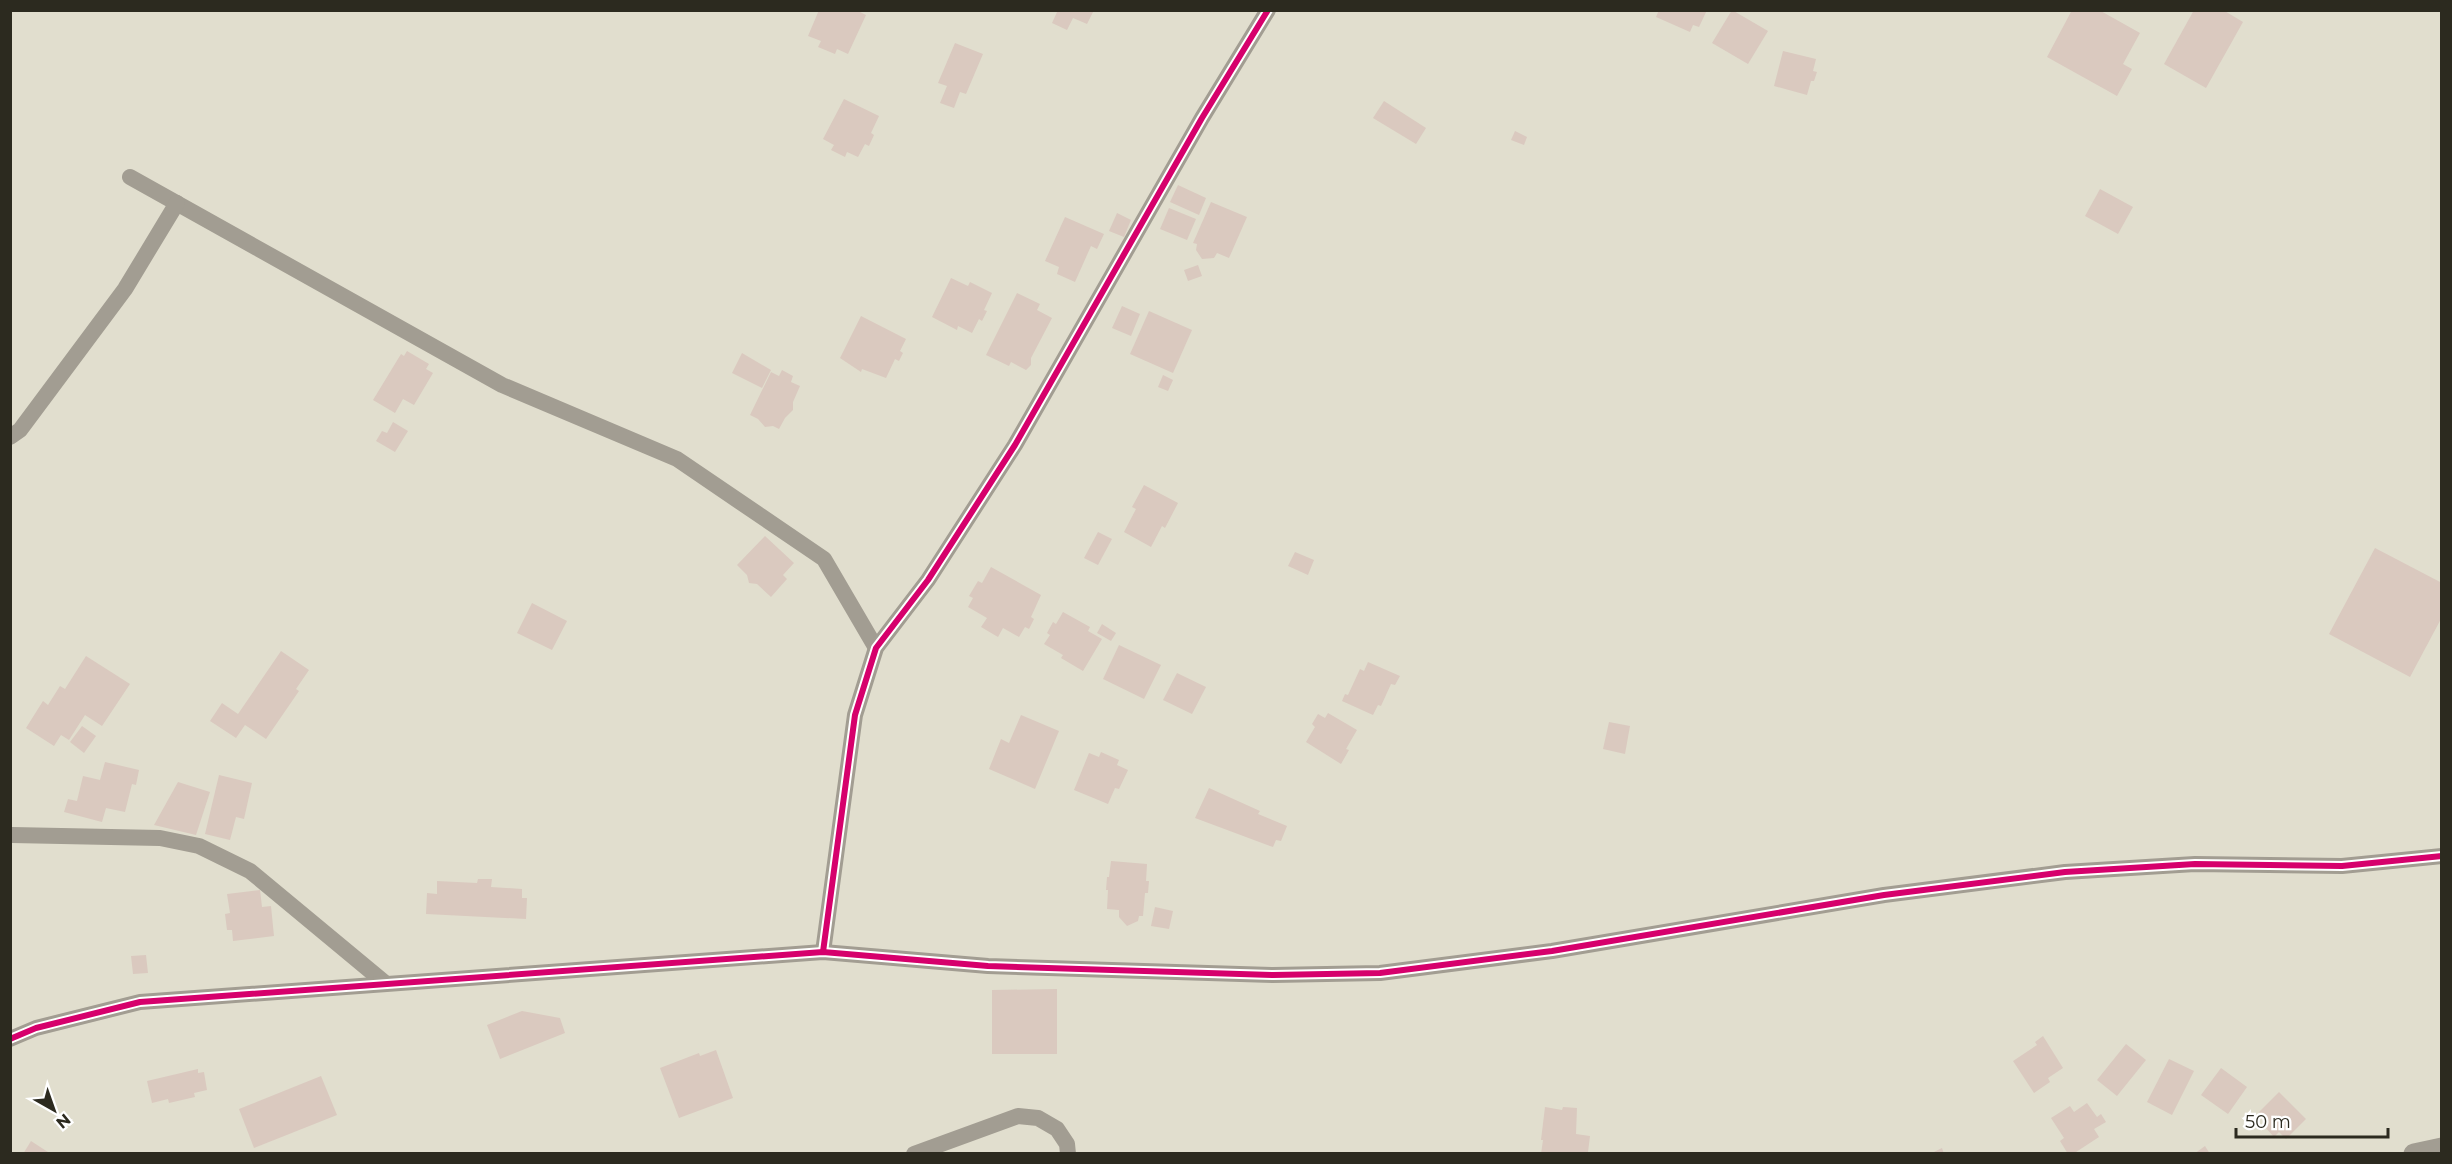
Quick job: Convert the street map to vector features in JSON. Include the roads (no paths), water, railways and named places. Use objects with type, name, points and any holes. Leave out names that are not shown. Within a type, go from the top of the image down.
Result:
[{"type":"street","points":[[823,952],[855,715],[876,648],[928,580],[1015,445],[1202,118],[1268,10]]},
{"type":"street","points":[[130,177],[502,385],[677,459],[824,559],[876,648]]},
{"type":"street","points":[[10,437],[20,430],[118,298],[177,203]]},
{"type":"street","points":[[12,835],[160,838],[180,841],[208,850],[241,866],[266,883],[385,983]]},
{"type":"street","points":[[10,1039],[36,1028],[140,1002],[823,952],[988,966],[1273,975],[1380,973],[1552,951],[1884,895],[2065,872],[2195,864],[2342,866],[2442,856]]},
{"type":"street","points":[[914,1154],[1018,1116],[1038,1118],[1057,1129],[1067,1144],[1068,1154]]},
{"type":"street","points":[[2414,1154],[2442,1148]]}]
